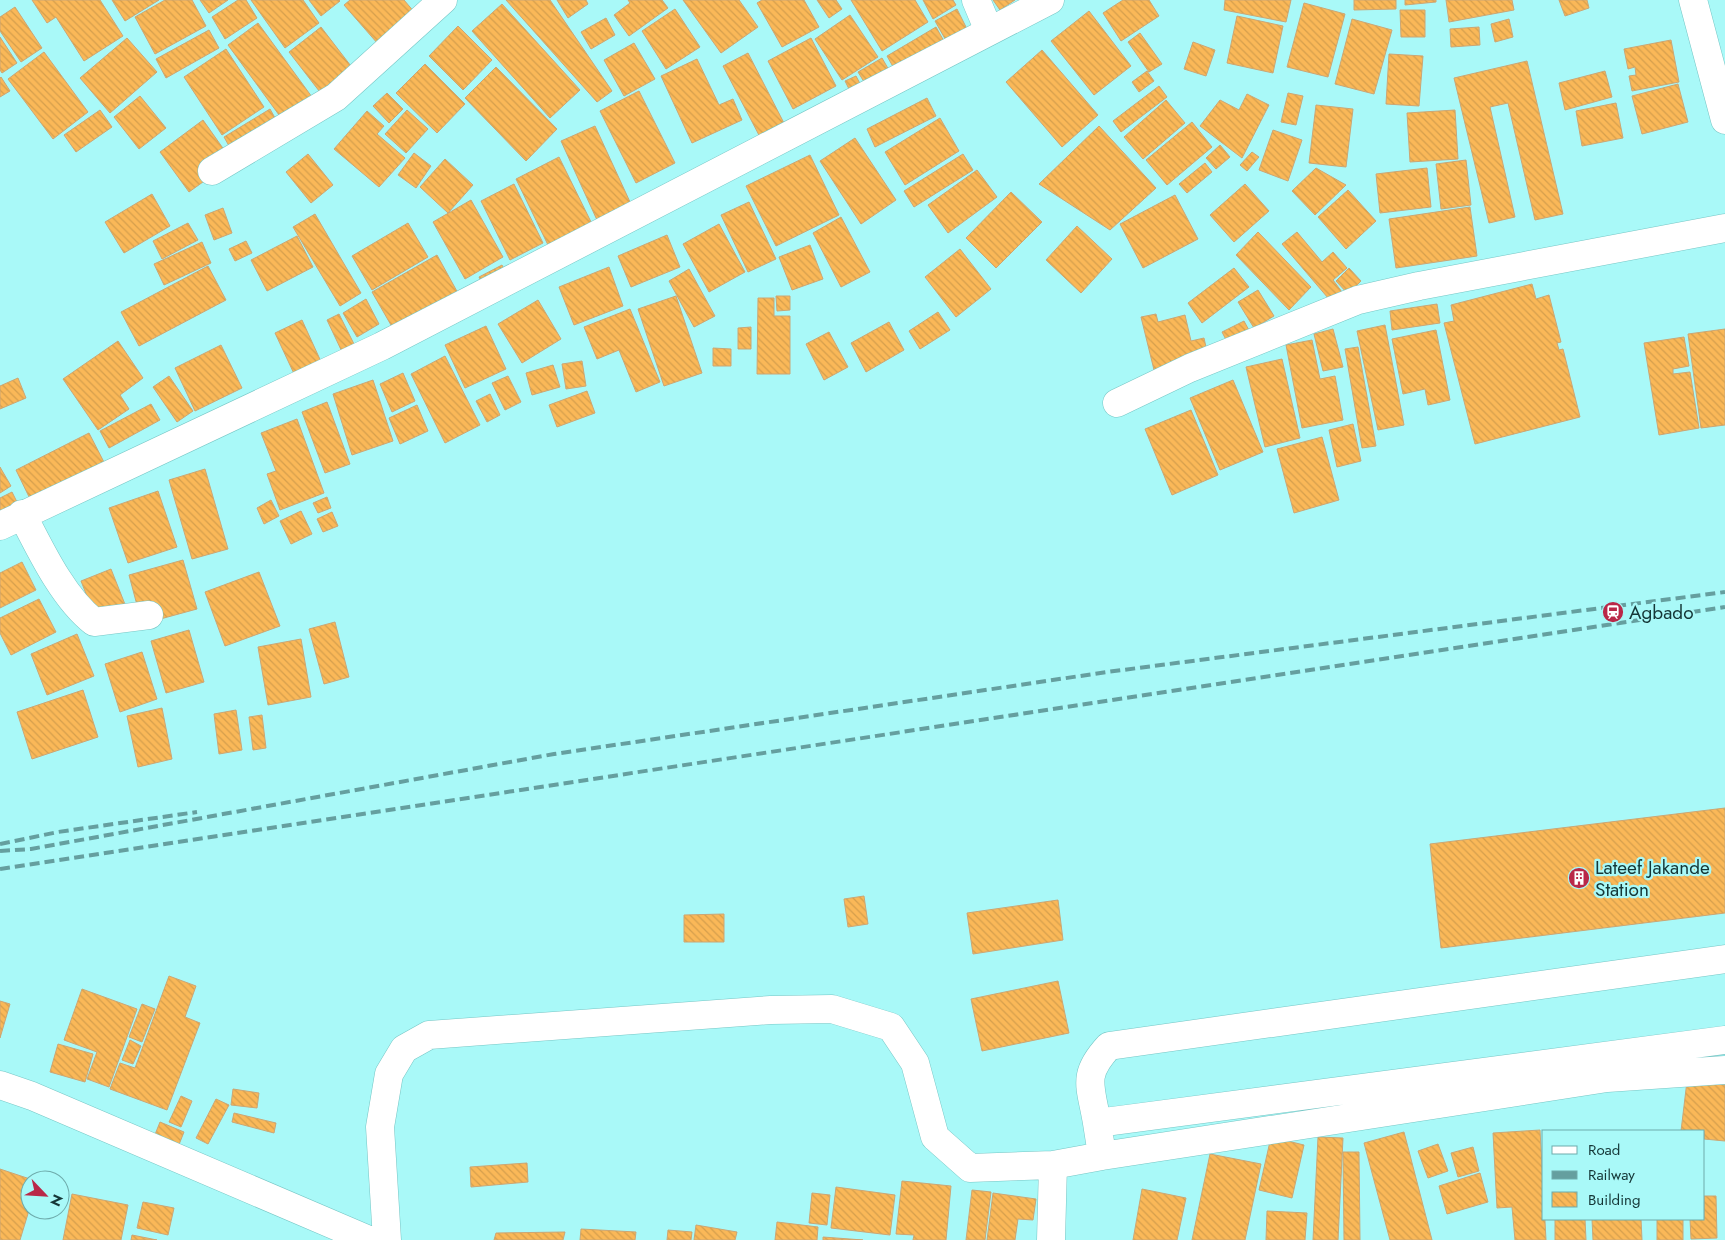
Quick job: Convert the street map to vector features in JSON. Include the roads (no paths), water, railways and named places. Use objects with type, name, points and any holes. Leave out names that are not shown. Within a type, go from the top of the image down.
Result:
[{"type":"street","points":[[212,171],[336,97],[442,0]]},
{"type":"street","points":[[976,0],[990,31]]},
{"type":"street","points":[[149,615],[94,622],[83,613],[45,558],[11,520],[382,346],[1050,0]]},
{"type":"street","points":[[1693,0],[1725,120]]},
{"type":"street","points":[[1117,403],[1190,368],[1358,300],[1419,286],[1725,228]]},
{"type":"street","points":[[1102,1156],[1090,1075],[1094,1062],[1109,1046],[1725,959]]},
{"type":"street","points":[[387,1240],[380,1127],[389,1074],[404,1049],[429,1035],[771,1010],[832,1010],[891,1027],[915,1063],[935,1137],[970,1168],[1053,1165],[1608,1078],[1725,1070]]},
{"type":"street","points":[[1097,1123],[1725,1040]]},
{"type":"street","points":[[0,1084],[369,1240]]},
{"type":"street","points":[[1051,1240],[1053,1165]]},
{"type":"railway","points":[[0,851],[31,849],[554,754],[1107,672],[1725,592]]},
{"type":"railway","points":[[0,869],[1725,607]]},
{"type":"railway","points":[[0,844],[58,832],[197,812]]},
{"type":"place","name":"Agbado","points":[[1613,612]]},
{"type":"place","name":"Lateef Jakande Station","points":[[1579,878]]}]
